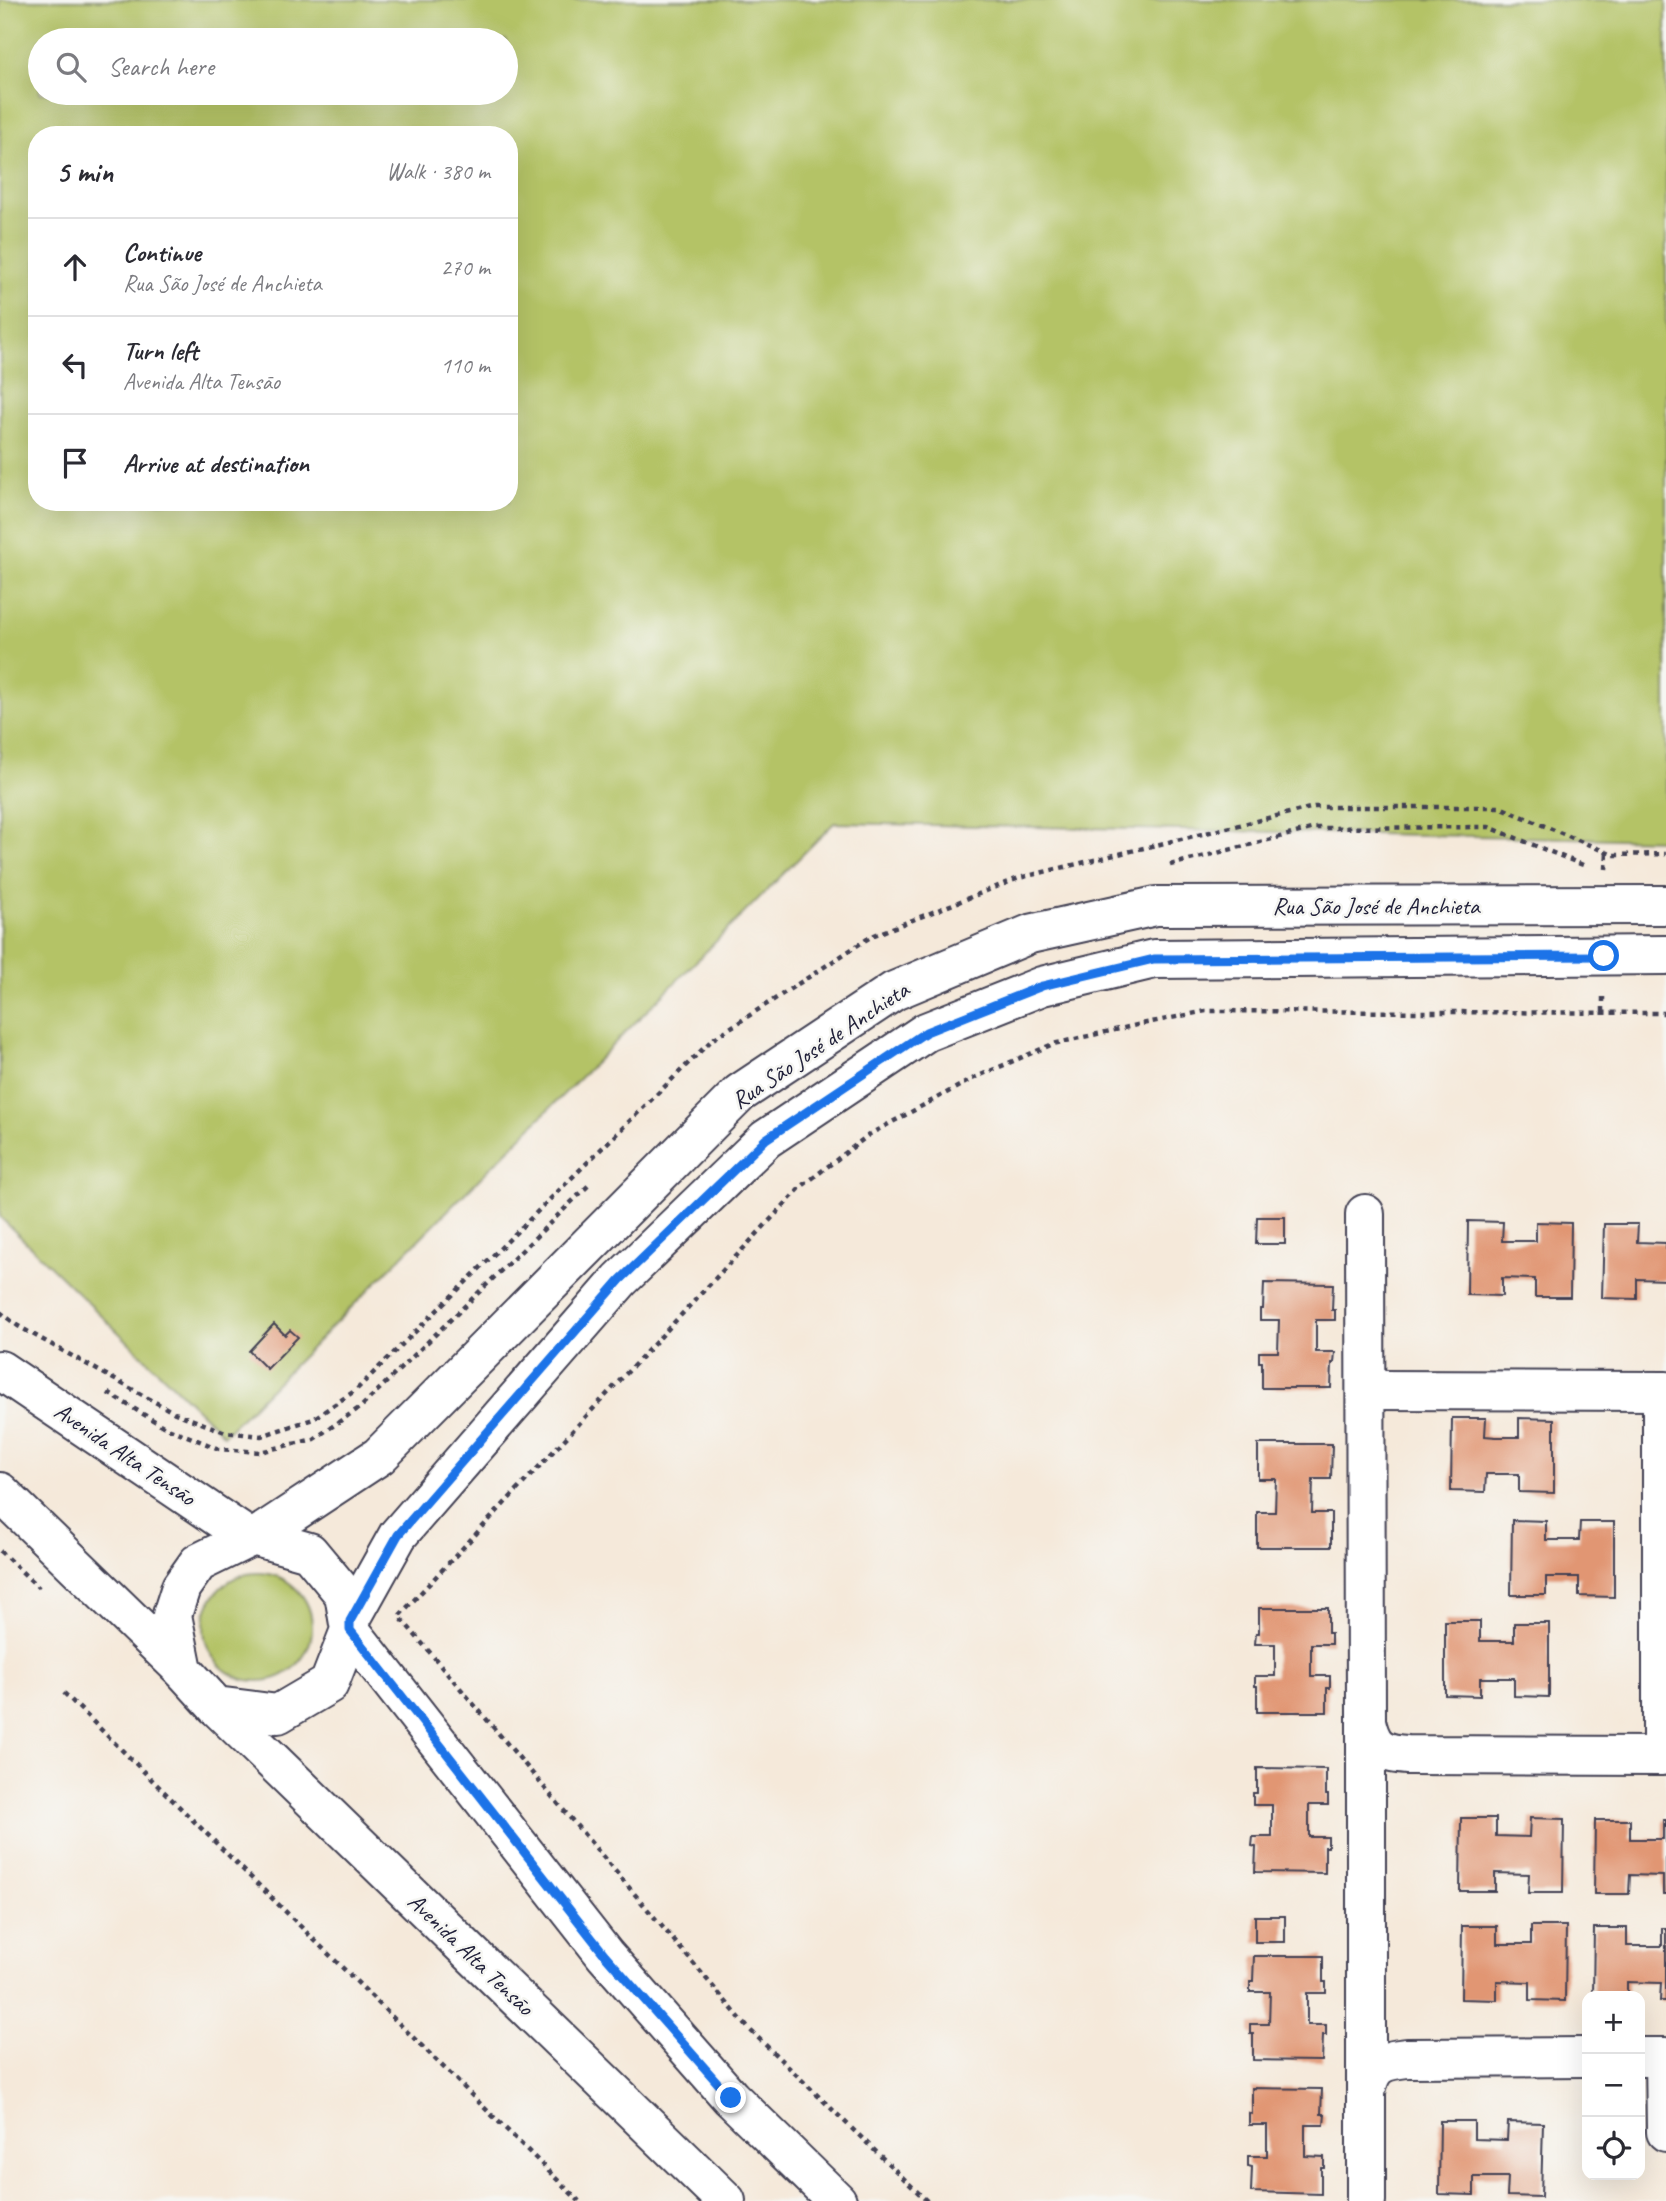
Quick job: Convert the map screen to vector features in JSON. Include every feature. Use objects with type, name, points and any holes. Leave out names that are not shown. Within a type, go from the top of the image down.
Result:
[{"type":"street","name":"Rua São José de Anchieta","points":[[252,1538],[379,1456],[740,1093],[894,990],[1030,934],[1156,906],[1666,905]]},
{"type":"street","name":"Rua São José de Anchieta","points":[[350,1625],[398,1535],[620,1280],[766,1139],[926,1032],[1042,986],[1154,959],[1666,955]]},
{"type":"street","points":[[1365,1214],[1366,2201]]},
{"type":"street","name":"Avenida Alta Tensāo","points":[[0,1370],[252,1538]]},
{"type":"street","points":[[1366,1390],[1664,1391],[1662,1756],[1390,1754],[1377,1747],[1369,1736],[1366,1721]]},
{"type":"street","points":[[0,1492],[183,1670],[216,1706],[278,1714],[329,1684],[350,1625]]},
{"type":"street","points":[[183,1670],[172,1615],[181,1587],[198,1563],[252,1538],[309,1552],[344,1594],[350,1625],[605,1955],[731,2098],[837,2201]]},
{"type":"street","name":"Avenida Alta Tensāo","points":[[216,1706],[726,2201]]},
{"type":"street","points":[[1366,2092],[1369,2077],[1376,2067],[1389,2060],[1582,2057]]},
{"type":"street","points":[[1645,2057],[1665,2057],[1666,2132]]},
{"type":"path","points":[[927,2201],[749,2028],[399,1616],[801,1187],[870,1134],[976,1077],[1053,1044],[1206,1011],[1666,1013]]},
{"type":"path","points":[[64,1692],[576,2200]]},
{"type":"green space","points":[[0,0],[1666,0],[1666,840],[834,823],[224,1435],[0,1217]]},
{"type":"green space","points":[[258,1573],[279,1577],[296,1589],[308,1606],[312,1627],[308,1648],[296,1665],[279,1677],[258,1681],[237,1677],[220,1665],[208,1648],[204,1627],[208,1606],[220,1589],[237,1577]]},
{"type":"building","points":[[1257,1217],[1285,1217],[1285,1244],[1256,1244]]},
{"type":"building","points":[[1468,1221],[1503,1222],[1502,1241],[1536,1241],[1536,1222],[1571,1223],[1570,1297],[1535,1297],[1535,1279],[1502,1278],[1502,1296],[1467,1295]]},
{"type":"building","points":[[1604,1224],[1638,1224],[1637,1242],[1666,1243],[1666,1280],[1637,1279],[1637,1299],[1602,1298]]},
{"type":"building","points":[[1264,1283],[1333,1284],[1332,1310],[1335,1310],[1335,1320],[1316,1320],[1316,1352],[1335,1352],[1331,1388],[1262,1388],[1262,1362],[1259,1362],[1259,1352],[1278,1352],[1279,1320],[1260,1320]]},
{"type":"building","points":[[274,1324],[285,1335],[290,1330],[298,1337],[267,1369],[249,1351]]},
{"type":"building","points":[[1452,1418],[1486,1418],[1485,1436],[1496,1437],[1519,1437],[1519,1418],[1554,1419],[1554,1493],[1519,1492],[1519,1474],[1486,1474],[1485,1492],[1451,1491]]},
{"type":"building","points":[[1258,1444],[1332,1444],[1331,1479],[1313,1479],[1312,1513],[1331,1513],[1331,1547],[1257,1547],[1257,1512],[1275,1512],[1276,1479],[1258,1479]]},
{"type":"building","points":[[1512,1520],[1546,1521],[1546,1540],[1579,1540],[1580,1522],[1614,1522],[1614,1597],[1579,1596],[1579,1577],[1546,1577],[1546,1595],[1511,1595]]},
{"type":"building","points":[[1259,1608],[1328,1608],[1331,1644],[1311,1644],[1311,1676],[1330,1676],[1327,1712],[1257,1712],[1255,1676],[1275,1676],[1275,1644],[1255,1644],[1256,1633],[1259,1633]]},
{"type":"building","points":[[1445,1621],[1480,1621],[1480,1641],[1514,1641],[1514,1623],[1549,1623],[1549,1697],[1514,1696],[1514,1678],[1480,1678],[1480,1696],[1445,1695]]},
{"type":"building","points":[[1257,1768],[1326,1769],[1328,1805],[1309,1805],[1309,1837],[1328,1837],[1328,1847],[1325,1847],[1325,1873],[1255,1872],[1256,1847],[1252,1846],[1253,1837],[1272,1837],[1272,1805],[1253,1805],[1253,1793],[1257,1793]]},
{"type":"building","points":[[1461,1818],[1496,1818],[1496,1836],[1529,1837],[1530,1818],[1564,1819],[1563,1893],[1528,1893],[1529,1874],[1495,1873],[1495,1891],[1460,1891]]},
{"type":"building","points":[[1595,1820],[1630,1820],[1630,1839],[1663,1839],[1663,1820],[1666,1820],[1666,1894],[1663,1894],[1663,1876],[1630,1875],[1629,1894],[1594,1894]]},
{"type":"building","points":[[1255,1916],[1285,1916],[1285,1942],[1255,1942]]},
{"type":"building","points":[[1462,1926],[1497,1926],[1497,1944],[1531,1944],[1531,1926],[1566,1926],[1565,2001],[1530,2000],[1530,1982],[1497,1981],[1497,2000],[1461,1999]]},
{"type":"building","points":[[1594,1928],[1627,1928],[1627,1946],[1662,1946],[1662,1928],[1666,1928],[1666,2001],[1660,2001],[1661,1983],[1627,1982],[1627,1991],[1593,1991]]},
{"type":"building","points":[[1254,1956],[1323,1956],[1323,1982],[1326,1982],[1326,1993],[1307,1993],[1307,2025],[1326,2025],[1322,2061],[1253,2060],[1253,2034],[1250,2034],[1250,2024],[1269,2024],[1270,1992],[1250,1992]]},
{"type":"building","points":[[1252,2088],[1322,2089],[1321,2114],[1325,2114],[1324,2125],[1305,2125],[1305,2156],[1324,2157],[1324,2168],[1321,2168],[1321,2194],[1251,2192],[1252,2167],[1248,2166],[1248,2156],[1267,2156],[1267,2125],[1249,2125],[1249,2113],[1252,2114]]},
{"type":"building","points":[[1440,2121],[1474,2121],[1474,2139],[1507,2140],[1508,2122],[1543,2123],[1541,2197],[1507,2196],[1508,2177],[1474,2177],[1474,2195],[1439,2194]]},
{"type":"route","points":[[731,2098],[605,1955],[350,1630],[350,1621],[398,1535],[620,1280],[766,1139],[926,1032],[1042,986],[1154,959],[1604,956]]}]
